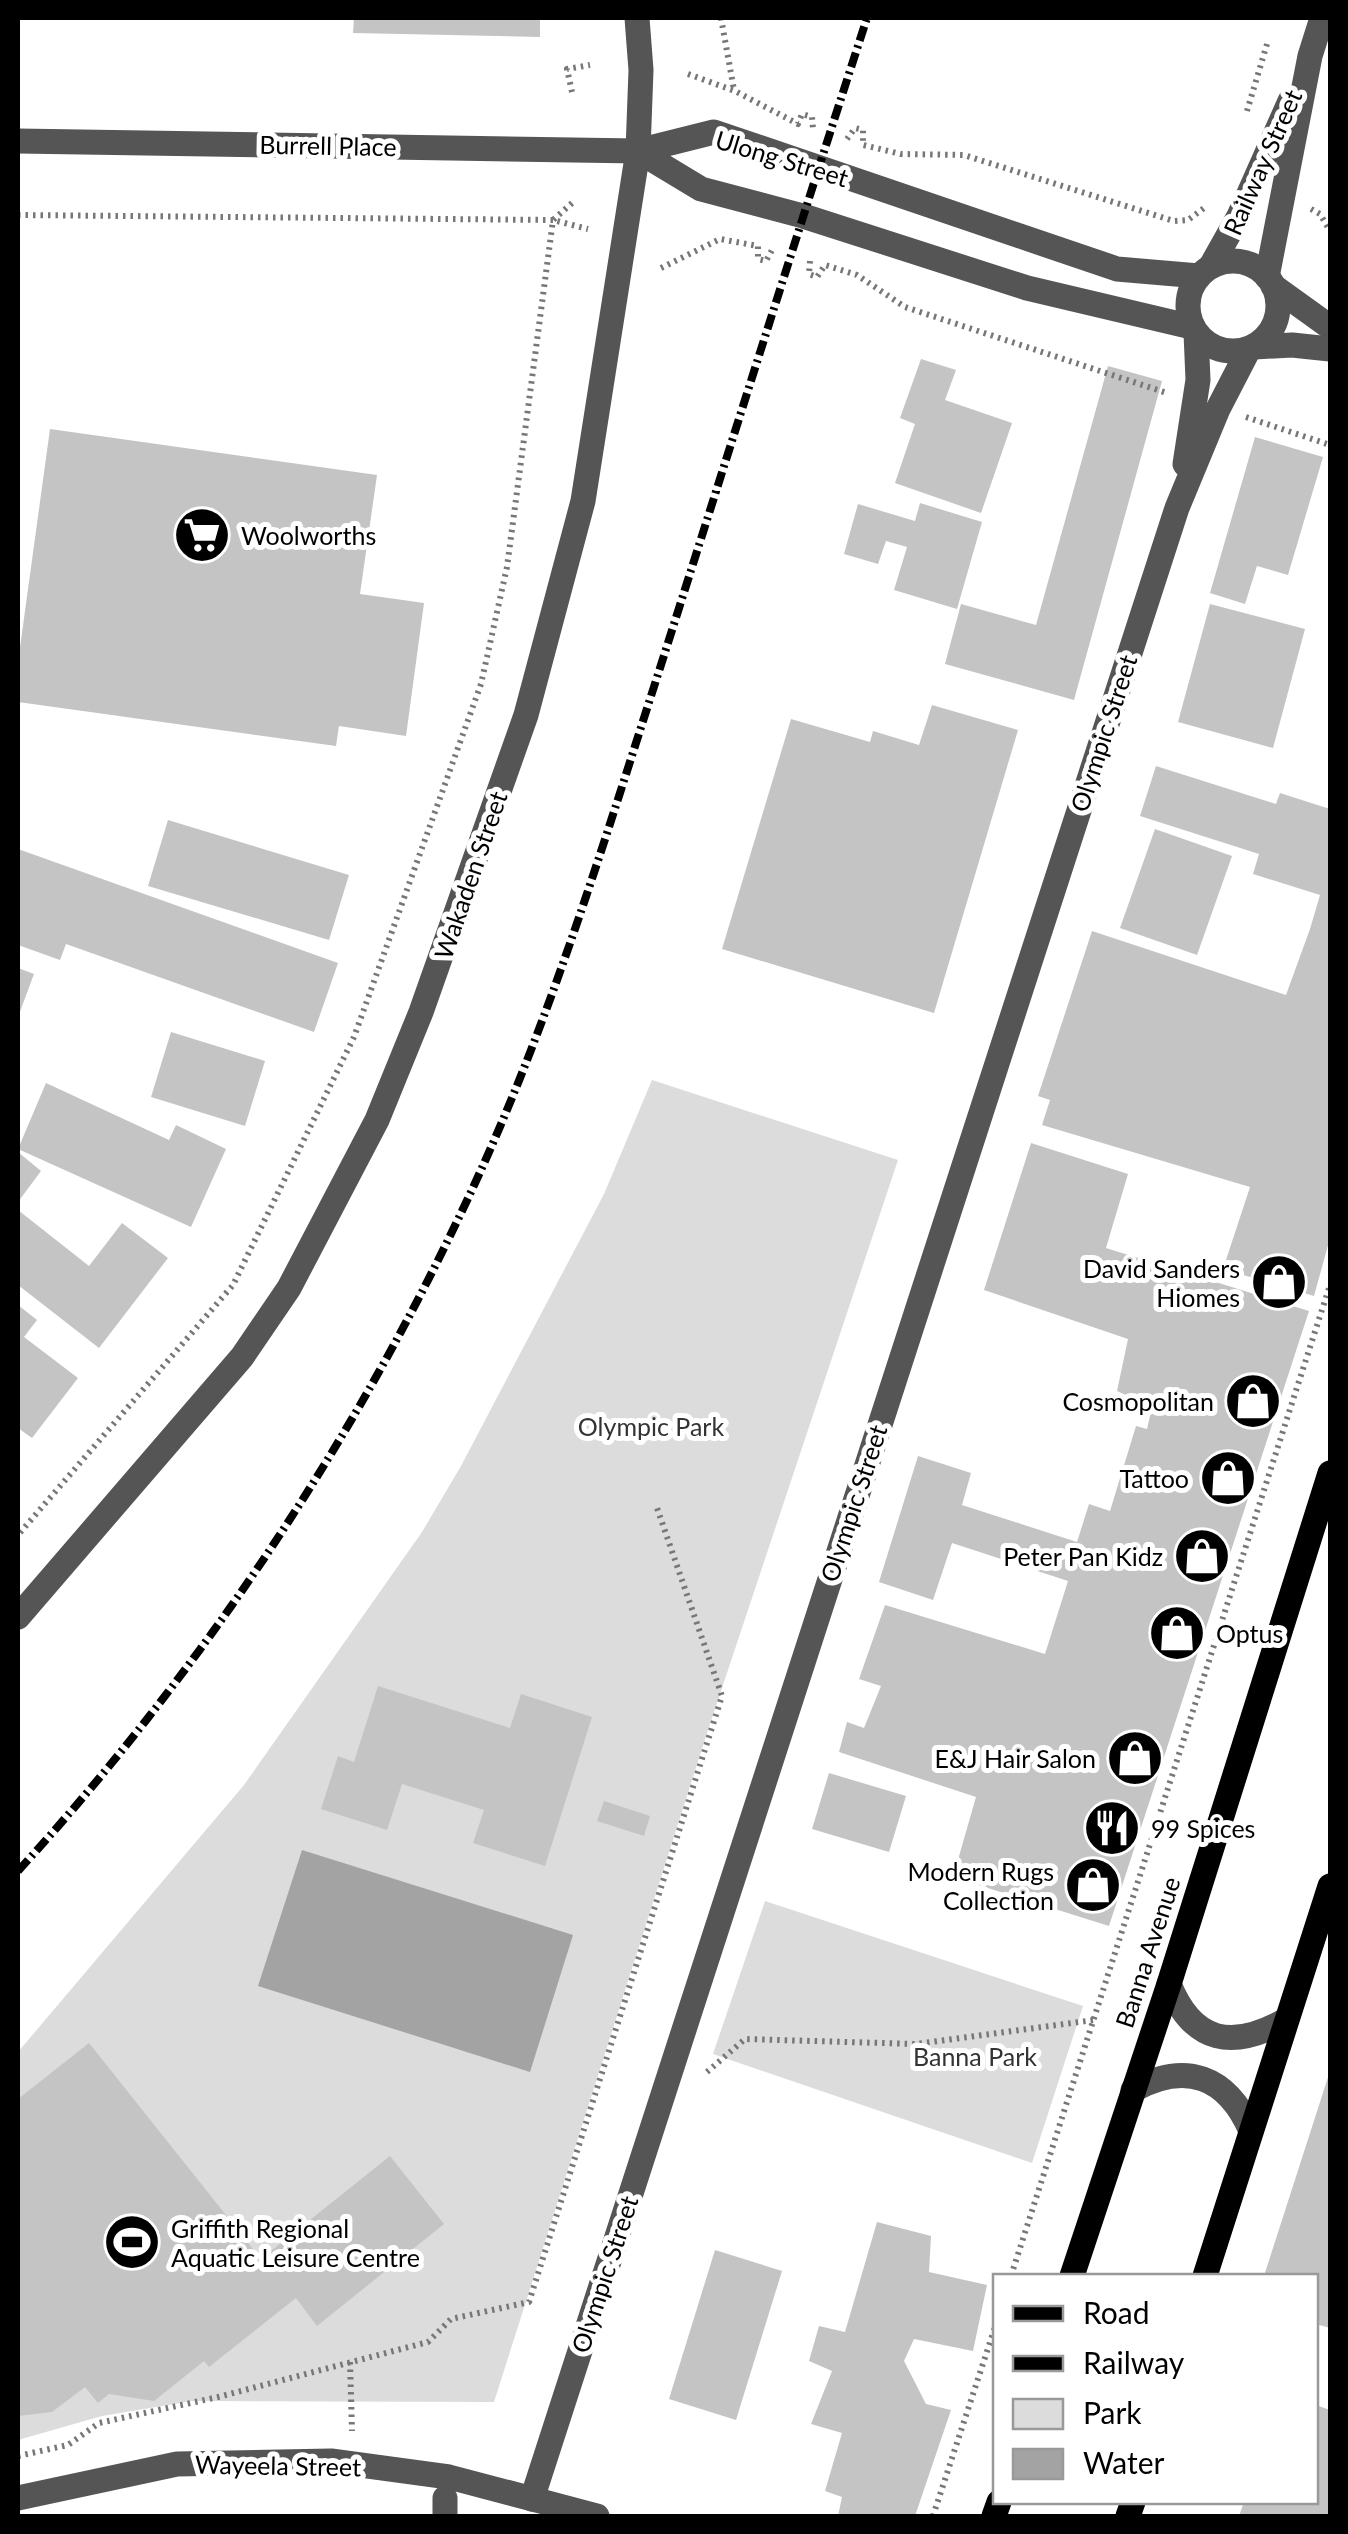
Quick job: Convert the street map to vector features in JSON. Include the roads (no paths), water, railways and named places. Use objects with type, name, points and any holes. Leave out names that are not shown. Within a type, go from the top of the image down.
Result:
[{"type":"main road","name":"Banna Avenue","points":[[1073,2274],[1169,1984],[1330,1473]]},
{"type":"main road","points":[[1205,2274],[1330,1886]]},
{"type":"street","name":"Wakaden Street","points":[[18,1617],[242,1357],[289,1288],[377,1120],[421,1012],[526,716],[583,501],[638,151],[638,18]]},
{"type":"street","name":"Railway Street","points":[[1205,271],[1239,216],[1310,56],[1322,18]]},
{"type":"street","name":"Railway Street","points":[[1270,281],[1310,56]]},
{"type":"street","name":"Ulong Street","points":[[638,151],[714,132],[1104,265],[1141,273],[1205,271]]},
{"type":"street","name":"Burrell Place","points":[[18,141],[638,151]]},
{"type":"street","name":"Ulong Street","points":[[638,151],[701,189],[803,216],[1041,292],[1194,330]]},
{"type":"street","points":[[1330,327],[1256,267],[1241,262],[1205,271],[1188,301],[1194,330],[1206,344],[1220,350],[1292,345],[1330,348]]},
{"type":"street","points":[[1252,348],[1266,338],[1278,314],[1270,281]]},
{"type":"street","name":"Olympic Street","points":[[1194,330],[1206,407]]},
{"type":"street","name":"Olympic Street","points":[[532,2499],[1177,508],[1206,407],[1252,348]]},
{"type":"street","points":[[1169,1984],[1186,2016],[1213,2036],[1252,2037],[1286,2020]]},
{"type":"street","points":[[1133,2090],[1163,2077],[1201,2078],[1220,2086],[1232,2098],[1251,2131]]},
{"type":"street","name":"Wayeela Street","points":[[18,2498],[177,2464],[330,2462],[449,2478],[597,2516]]},
{"type":"water","points":[[302,1850],[573,1935],[530,2072],[258,1986]]},
{"type":"railway","points":[[18,1871],[150,1715],[270,1550],[377,1376],[470,1194],[525,1065],[596,868],[867,18]]},
{"type":"place","name":"Woolworths","points":[[202,535]]},
{"type":"place","name":"David Sanders Hiomes","points":[[1279,1282]]},
{"type":"place","name":"Cosmopolitan","points":[[1253,1401]]},
{"type":"place","name":"Tattoo","points":[[1228,1478]]},
{"type":"place","name":"Peter Pan Kidz","points":[[1202,1556]]},
{"type":"place","name":"Optus","points":[[1177,1633]]},
{"type":"place","name":"E&J Hair Salon","points":[[1135,1758]]},
{"type":"place","name":"99 Spices","points":[[1112,1828]]},
{"type":"place","name":"Modern Rugs Collection","points":[[1093,1885]]},
{"type":"place","name":"Griffith Regional Aquatic Leisure Centre","points":[[132,2242]]},
{"type":"park label","name":"Olympic Park","points":[[651,1426]]},
{"type":"park label","name":"Banna Park","points":[[975,2056]]}]
